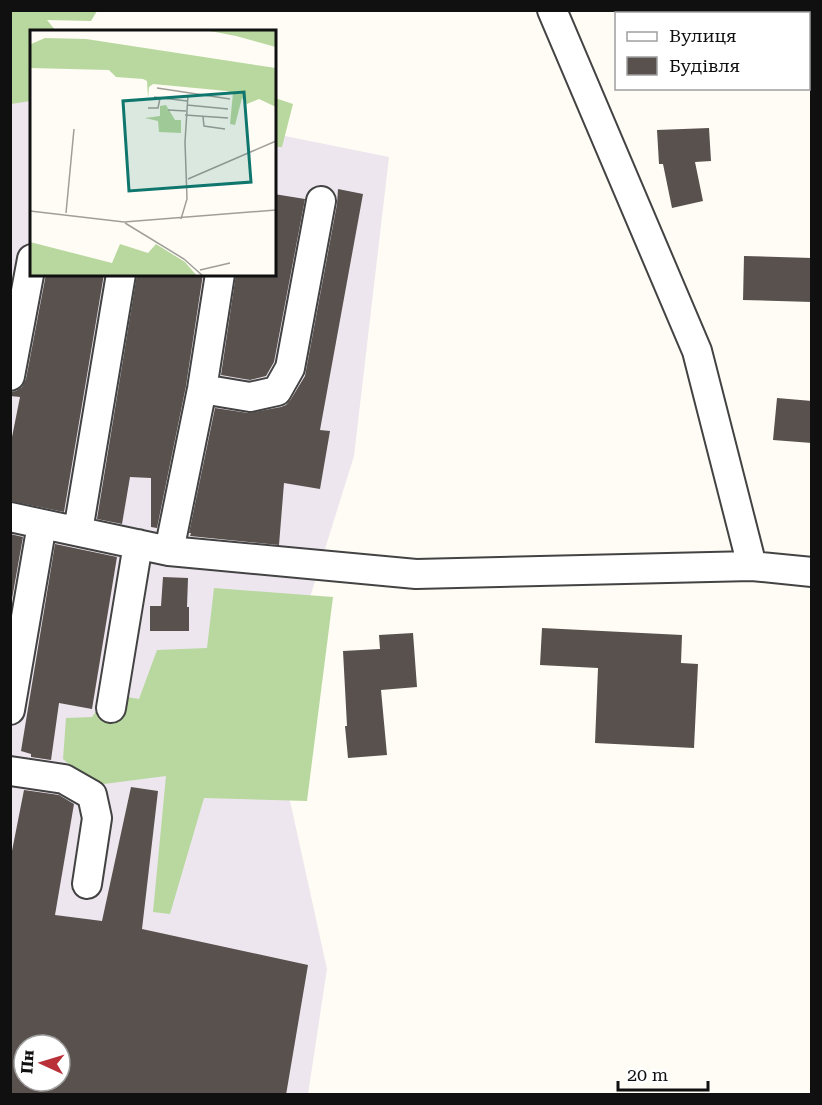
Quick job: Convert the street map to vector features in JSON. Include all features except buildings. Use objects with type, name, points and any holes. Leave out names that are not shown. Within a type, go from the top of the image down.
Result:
[{"type":"street","points":[[552,10],[697,351],[752,566]]},
{"type":"street","points":[[202,389],[250,397],[278,391],[290,368],[321,201]]},
{"type":"street","points":[[10,376],[30,270]]},
{"type":"street","points":[[78,531],[121,276]]},
{"type":"street","points":[[169,551],[202,389],[220,276]]},
{"type":"street","points":[[10,517],[169,551],[416,574],[752,566],[812,572]]},
{"type":"street","points":[[10,710],[42,524]]},
{"type":"street","points":[[111,708],[138,544]]},
{"type":"street","points":[[10,771],[64,779],[92,795],[97,818],[87,884]]},
{"type":"shaded area","points":[[10,82],[30,86],[30,276],[276,276],[276,134],[389,157],[354,456],[272,719],[327,969],[308,1094],[11,1094]]},
{"type":"green space","points":[[10,11],[97,11],[91,21],[47,20],[55,30],[30,30],[30,101],[11,104]]},
{"type":"green space","points":[[276,98],[293,104],[282,147],[276,147]]},
{"type":"green space","points":[[214,588],[333,597],[307,801],[204,798],[170,914],[153,912],[166,776],[104,784],[76,771],[63,759],[66,718],[92,717],[109,694],[139,699],[157,650],[207,648]]}]
